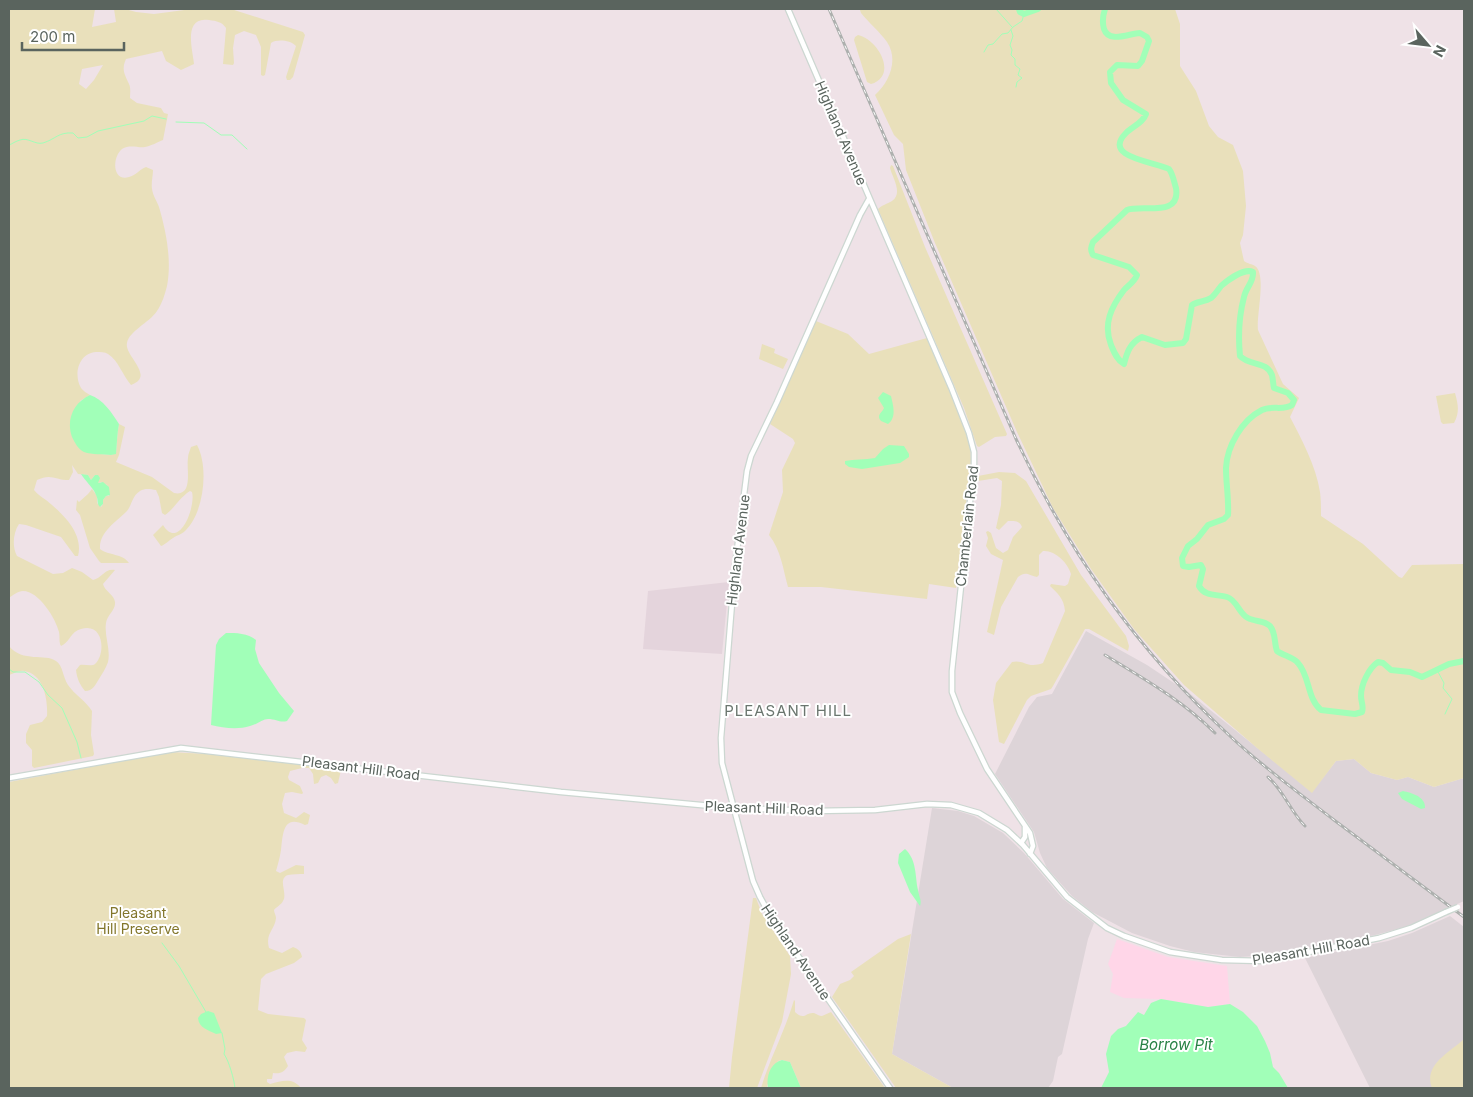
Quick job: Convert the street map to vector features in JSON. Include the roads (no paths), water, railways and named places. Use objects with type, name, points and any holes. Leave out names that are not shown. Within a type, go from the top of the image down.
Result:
[{"type":"street","name":"Highland Avenue","points":[[788,9],[869,199],[856,223],[748,465],[732,590],[721,738],[722,763],[753,881],[765,908],[890,1088]]},
{"type":"street","name":"Chamberlain Road","points":[[869,199],[971,439],[974,470],[952,671],[952,689],[960,713],[987,769],[1030,833],[1033,843],[1030,854]]},
{"type":"street","name":"Pleasant Hill Road","points":[[9,778],[181,748],[570,793],[733,808],[813,811],[875,810],[927,804],[951,806],[969,810],[990,819],[1007,830],[1021,843],[1067,896],[1107,928],[1162,950],[1200,958],[1241,962],[1269,960],[1386,936],[1411,928],[1464,904]]},
{"type":"street","points":[[1021,843],[1025,837],[1025,825]]},
{"type":"water","points":[[883,392],[891,396],[893,407],[893,418],[888,424],[881,421],[879,417],[884,408],[878,398]]},
{"type":"water","points":[[90,395],[103,403],[119,424],[116,454],[90,454],[84,452],[78,448],[72,437],[70,424],[72,413],[84,398]]},
{"type":"water","points":[[889,445],[904,446],[909,457],[900,463],[862,469],[849,467],[845,464],[845,461],[875,458]]},
{"type":"water","points":[[81,474],[88,475],[91,480],[95,475],[98,475],[100,478],[98,483],[103,482],[109,487],[110,495],[106,496],[100,507],[95,492]]},
{"type":"water","points":[[226,633],[238,633],[256,640],[255,649],[259,663],[279,693],[294,711],[287,721],[266,719],[252,725],[236,728],[211,725],[216,645],[219,639]]},
{"type":"water","points":[[1403,791],[1421,798],[1425,808],[1421,809],[1402,799],[1398,793]]},
{"type":"water","points":[[905,849],[914,863],[921,900],[920,906],[910,892],[898,863],[899,854]]},
{"type":"water","name":"Borrow Pit","points":[[1161,999],[1208,1007],[1230,1004],[1243,1012],[1257,1026],[1270,1053],[1273,1067],[1288,1088],[1101,1088],[1109,1072],[1106,1054],[1111,1036],[1118,1029],[1126,1026],[1138,1012],[1144,1015],[1151,1003]]},
{"type":"water","points":[[208,1011],[214,1013],[222,1033],[216,1034],[200,1024],[198,1018],[201,1014]]},
{"type":"water","points":[[782,1060],[790,1062],[801,1088],[768,1088],[768,1079],[772,1067]]},
{"type":"waterway","points":[[996,9],[1012,27]]},
{"type":"waterway","points":[[1019,9],[1024,14],[1038,9]]},
{"type":"waterway","points":[[1105,9],[1103,24],[1104,29],[1110,36],[1120,37],[1140,33],[1147,37],[1149,41],[1142,61],[1138,66],[1117,65],[1110,72],[1111,83],[1123,100],[1146,114],[1140,122],[1126,133],[1120,141],[1120,148],[1125,154],[1134,158],[1169,169],[1176,188],[1176,197],[1173,203],[1167,207],[1127,210],[1092,244],[1091,250],[1093,255],[1129,267],[1137,275],[1119,296],[1112,309],[1108,323],[1111,345],[1119,360],[1124,364],[1130,348],[1142,337],[1165,345],[1183,343],[1186,339],[1192,305],[1211,298],[1221,286],[1236,275],[1249,271],[1253,272],[1241,311],[1240,356],[1248,361],[1262,365],[1270,371],[1274,388],[1288,393],[1294,400],[1289,407],[1270,408],[1255,414],[1237,434],[1229,451],[1226,468],[1228,515],[1224,519],[1208,525],[1197,539],[1188,546],[1182,558],[1183,566],[1201,565],[1203,569],[1199,586],[1204,592],[1227,597],[1236,604],[1245,616],[1270,626],[1277,651],[1294,659],[1302,668],[1313,700],[1321,710],[1355,714],[1362,712],[1362,686],[1369,672],[1378,662],[1383,663],[1391,670],[1410,672],[1422,677],[1449,664],[1464,661]]},
{"type":"waterway","points":[[984,52],[988,45],[993,44],[1002,34],[1008,33],[1022,21],[1024,14]]},
{"type":"waterway","points":[[1011,30],[1013,36],[1010,45],[1011,55],[1015,59],[1015,65],[1020,69],[1018,75],[1022,78],[1017,82],[1016,87]]},
{"type":"waterway","points":[[9,145],[23,139],[43,143],[68,133],[73,133],[78,138],[87,137],[98,131],[144,121],[152,116],[166,119]]},
{"type":"waterway","points":[[176,122],[204,123],[221,135],[232,135],[247,149]]},
{"type":"waterway","points":[[9,669],[13,672],[25,672],[39,682],[48,695],[62,708],[77,742],[81,758]]},
{"type":"waterway","points":[[1437,670],[1444,683],[1443,688],[1452,699],[1445,714]]},
{"type":"waterway","points":[[162,943],[179,966],[206,1012]]},
{"type":"waterway","points":[[222,1033],[224,1054],[231,1070],[235,1088]]},
{"type":"railway","points":[[829,9],[1016,439],[1059,522],[1108,599],[1165,670],[1243,748],[1294,790],[1464,917]]},
{"type":"railway","points":[[1105,655],[1176,700],[1215,733]]},
{"type":"railway","points":[[1268,777],[1305,826]]},
{"type":"district","name":"PLEASANT HILL","points":[[788,711]]},
{"type":"park label","name":"Pleasant Hill Preserve","points":[[138,922]]}]
